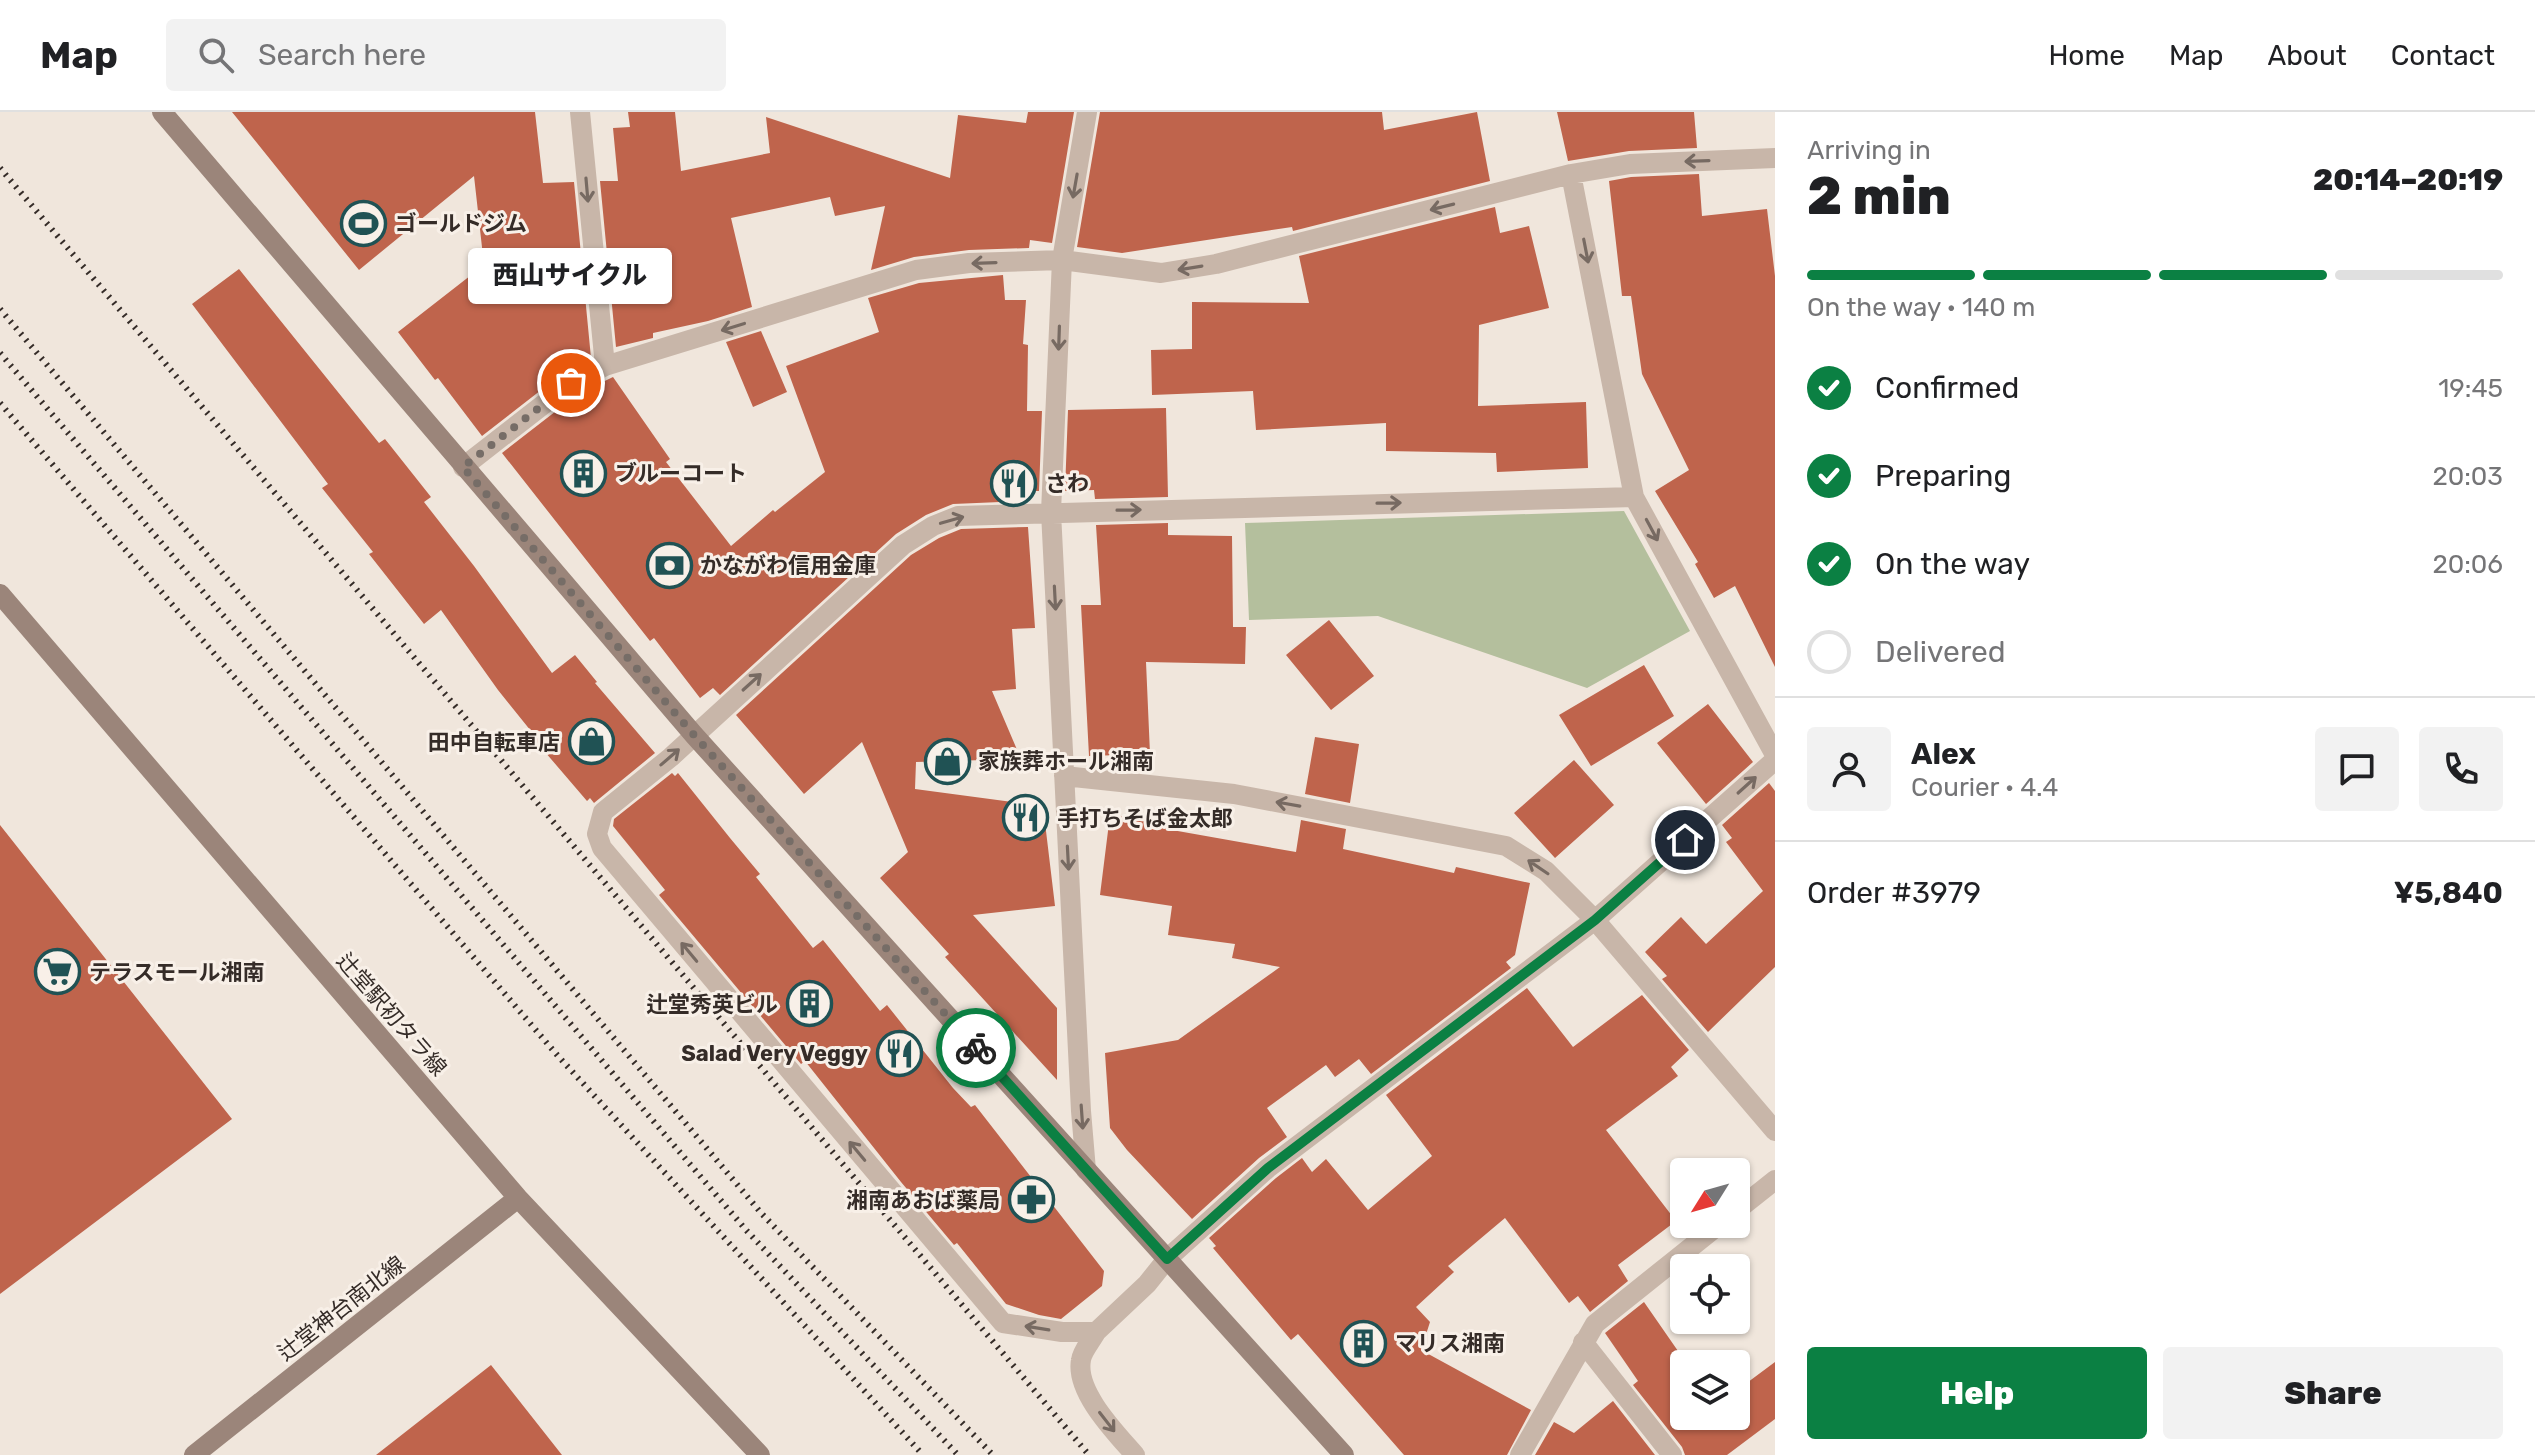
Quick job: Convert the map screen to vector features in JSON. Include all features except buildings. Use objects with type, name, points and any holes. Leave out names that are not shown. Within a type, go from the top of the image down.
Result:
[{"type":"street","points":[[162,112],[694,735],[1344,1455]]},
{"type":"street","points":[[580,112],[605,366]]},
{"type":"street","points":[[1086,1170],[1051,512],[1062,260],[1087,112]]},
{"type":"street","points":[[463,467],[571,383],[605,366],[916,270],[969,263],[1062,260],[1161,273],[1216,264],[1571,174],[1630,164],[1775,158]]},
{"type":"street","points":[[1135,1455],[1102,1418],[1085,1389],[1081,1360],[1096,1332],[1147,1284],[1167,1259],[1268,1168],[1595,920],[1775,758],[1634,497],[1571,174]]},
{"type":"street","points":[[1096,1332],[1062,1332],[1003,1323],[602,848],[597,834],[603,812],[694,735],[903,545],[933,526],[958,516],[1634,497]]},
{"type":"street","name":"辻堂駅初タラ線","points":[[0,594],[518,1198],[760,1455]]},
{"type":"street","points":[[1064,776],[1234,794],[1506,846],[1546,871],[1595,920],[1775,1131]]},
{"type":"street","points":[[1750,1200],[1775,1180]]},
{"type":"street","name":"辻堂神台南北線","points":[[194,1455],[518,1198]]},
{"type":"street","points":[[1520,1455],[1595,1324],[1702,1238]]},
{"type":"street","points":[[1583,1342],[1672,1455]]},
{"type":"green space","points":[[1624,511],[1690,631],[1587,688],[1378,616],[1249,620],[1245,523]]},
{"type":"railway","points":[[0,168],[1089,1455]]},
{"type":"railway","points":[[0,309],[762,1214],[993,1455]]},
{"type":"railway","points":[[0,353],[746,1230],[958,1455]]},
{"type":"railway","points":[[0,403],[558,1056],[923,1455]]},
{"type":"way so far","points":[[571,383],[463,467],[694,735],[976,1048]]},
{"type":"place","name":"ゴールドジム","points":[[364,223]]},
{"type":"place","name":"西山サイクル","points":[[571,383]]},
{"type":"place","name":"ブルーコート","points":[[584,473]]},
{"type":"place","name":"さわ","points":[[1014,483]]},
{"type":"place","name":"かながわ信用金庫","points":[[669,565]]},
{"type":"place","name":"田中自転車店","points":[[591,742]]},
{"type":"place","name":"家族葬ホール湘南","points":[[947,761]]},
{"type":"place","name":"手打ちそば金太郎","points":[[1026,818]]},
{"type":"place","name":"テラスモール湘南","points":[[58,972]]},
{"type":"place","name":"辻堂秀英ビル","points":[[809,1004]]},
{"type":"place","name":"Salad Very Veggy","points":[[899,1053]]},
{"type":"place","name":"湘南あおば薬局","points":[[1031,1200]]},
{"type":"place","name":"マリス湘南","points":[[1364,1343]]},
{"type":"route","points":[[976,1048],[1167,1259],[1268,1168],[1595,920],[1685,840]]}]
